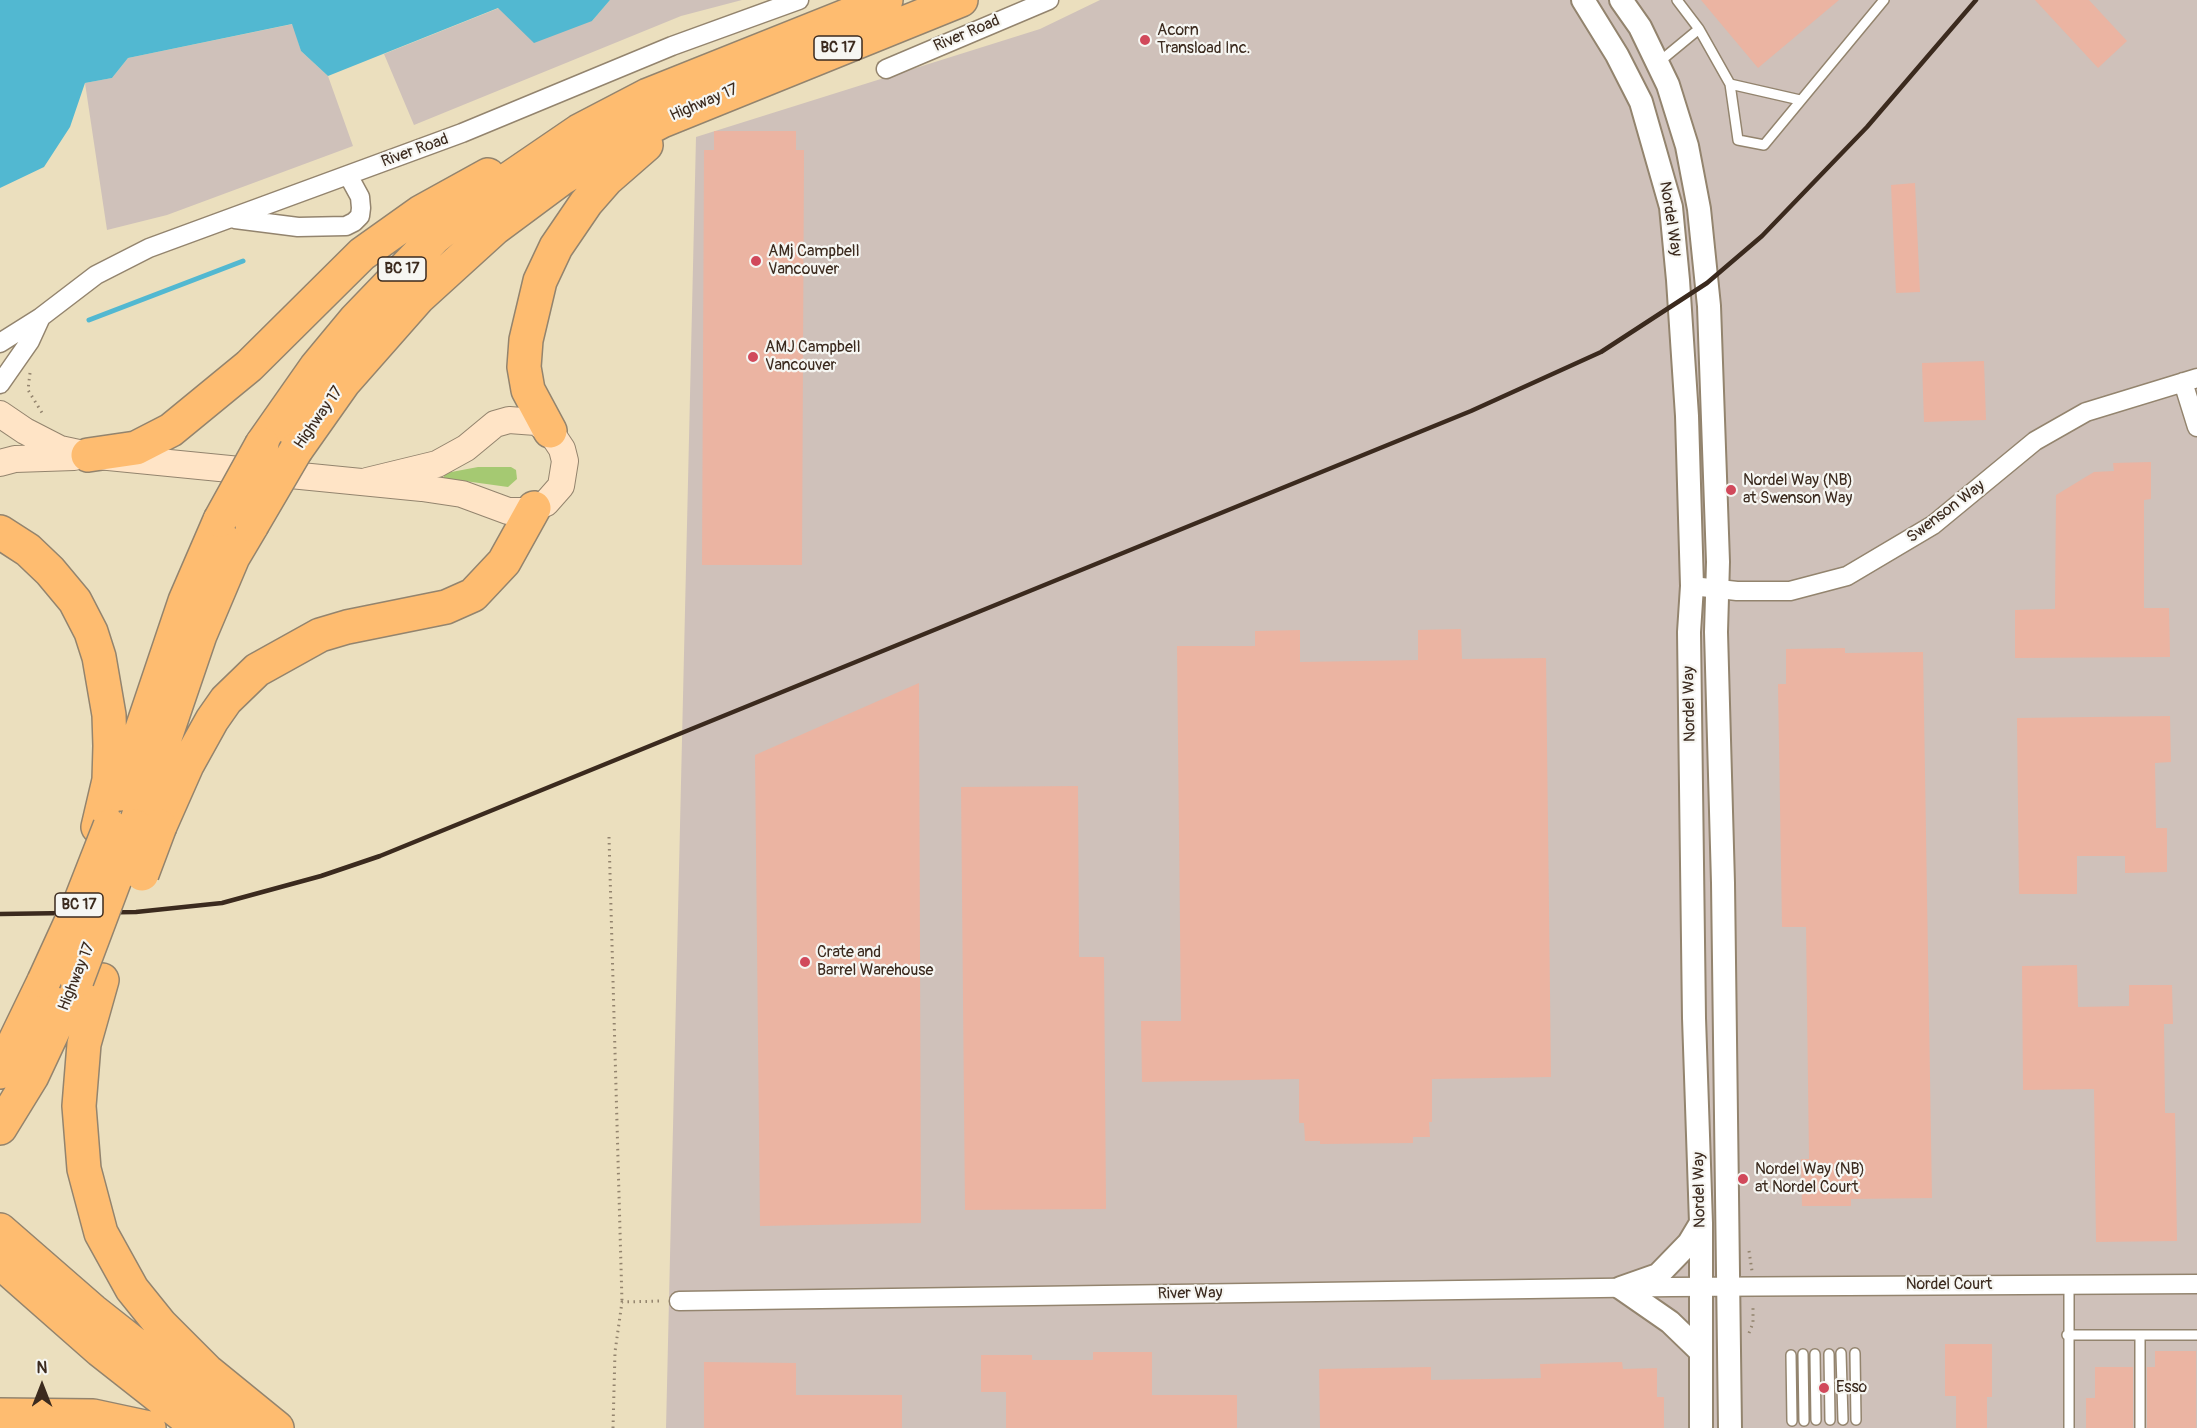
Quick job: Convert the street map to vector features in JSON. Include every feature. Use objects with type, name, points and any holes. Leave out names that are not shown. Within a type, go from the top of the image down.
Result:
[{"type":"highway","name":"Highway 17","points":[[236,522],[262,444],[316,367],[405,266],[472,206],[579,131],[690,76],[886,0]]},
{"type":"highway","name":"Highway 17","points":[[0,1128],[89,980],[125,826],[145,714],[185,601],[236,522],[297,450],[344,382],[411,306],[456,261],[495,228],[561,179],[620,143],[714,98],[961,0]]},
{"type":"highway","name":"BC 17","points":[[550,431],[528,390],[524,367],[526,340],[534,303],[540,281],[556,247],[586,203],[631,157],[714,98]]},
{"type":"highway","points":[[88,455],[136,448],[171,430],[249,366],[335,278],[390,232],[457,191],[579,131]]},
{"type":"highway","points":[[125,826],[187,765],[226,700],[257,670],[320,635],[347,627],[446,607],[473,595],[504,562],[534,508]]},
{"type":"highway","points":[[125,826],[201,682],[230,605],[236,522]]},
{"type":"highway","points":[[0,532],[28,550],[50,571],[75,601],[91,632],[99,657],[107,704],[110,746],[109,780],[125,826]]},
{"type":"highway","name":"Highway 17","points":[[0,1072],[81,900],[125,826]]},
{"type":"highway","points":[[89,980],[79,1107],[84,1169],[101,1233],[127,1281],[161,1325],[207,1371],[277,1428]]},
{"type":"highway","points":[[0,1230],[93,1311],[241,1428]]},
{"type":"highway","points":[[0,1262],[100,1350],[199,1428]]},
{"type":"highway","points":[[0,1415],[93,1416],[149,1428]]},
{"type":"main road","points":[[0,414],[25,432],[60,449],[88,455],[368,481],[462,494],[508,511],[534,508],[553,496],[561,486],[564,455],[550,431],[528,420],[503,421],[466,448],[437,465],[368,481]]},
{"type":"main road","points":[[0,462],[88,455]]},
{"type":"street","name":"River Road","points":[[0,343],[41,317],[71,292],[118,263],[149,248],[473,129],[672,46],[799,0]]},
{"type":"street","name":"River Road","points":[[886,69],[1048,0]]},
{"type":"street","name":"Nordel Way","points":[[1583,0],[1617,55],[1641,102],[1671,207],[1686,404],[1692,586],[1689,632],[1701,1223],[1701,1428]]},
{"type":"street","name":"Nordel Way","points":[[1621,0],[1640,27],[1668,85],[1687,146],[1696,192],[1709,306],[1718,589],[1716,632],[1730,1286],[1730,1428]]},
{"type":"street","points":[[1617,55],[1629,57],[1639,66],[1657,105],[1681,181],[1696,192]]},
{"type":"street","points":[[231,219],[298,227],[346,226],[360,216],[361,208],[360,197],[348,176]]},
{"type":"street","name":"River Road","points":[[0,384],[30,340],[41,317]]},
{"type":"street","name":"Swenson Way","points":[[1692,586],[1790,591],[1847,576],[1933,525],[2035,441],[2086,412],[2190,380],[2197,427]]},
{"type":"street","points":[[1621,1288],[1658,1275],[1689,1243],[1701,1223]]},
{"type":"street","name":"Nordel Court","points":[[1701,1286],[2197,1284]]},
{"type":"street","name":"River Way","points":[[679,1301],[1701,1286]]},
{"type":"street","points":[[1621,1288],[1670,1322],[1700,1351]]},
{"type":"lane","points":[[1677,0],[1699,28],[1730,84],[1738,140],[1764,145],[1884,0]]},
{"type":"lane","points":[[1657,64],[1699,28]]},
{"type":"lane","points":[[1730,84],[1800,100]]},
{"type":"lane","points":[[2069,1284],[2067,1335],[2069,1428]]},
{"type":"lane","points":[[2067,1335],[2197,1335]]},
{"type":"lane","points":[[2140,1335],[2140,1428]]},
{"type":"lane","points":[[1841,1353],[1843,1420]]},
{"type":"lane","points":[[1855,1353],[1856,1420]]},
{"type":"lane","points":[[1803,1354],[1804,1420]]},
{"type":"lane","points":[[1815,1354],[1816,1420]]},
{"type":"lane","points":[[1829,1354],[1830,1420]]},
{"type":"lane","points":[[1791,1355],[1792,1420]]},
{"type":"path","points":[[31,371],[28,390],[37,408]]},
{"type":"path","points":[[609,837],[622,1302],[615,1352],[614,1428]]},
{"type":"path","points":[[622,1302],[679,1301]]},
{"type":"shaded area","points":[[610,0],[742,0],[681,16],[414,125],[384,54],[499,8],[592,21]]},
{"type":"shaded area","points":[[1100,0],[2197,0],[2197,1428],[666,1428],[696,137],[1040,29]]},
{"type":"shaded area","points":[[293,24],[301,51],[328,76],[353,146],[167,215],[107,230],[85,83],[112,78],[128,58]]},
{"type":"green space","points":[[478,467],[511,467],[516,470],[517,479],[508,487],[443,478],[446,473]]},
{"type":"water","points":[[0,0],[610,0],[592,21],[534,43],[498,8],[328,76],[301,51],[292,24],[128,58],[112,78],[85,83],[70,127],[44,167],[0,188]]},
{"type":"building","points":[[1701,0],[1839,0],[1758,68]]},
{"type":"building","points":[[2035,0],[2089,0],[2127,41],[2098,68]]},
{"type":"building","name":"AMJ Campbell Vancouver","points":[[714,131],[796,131],[796,150],[804,150],[802,565],[702,565],[704,150],[714,150]]},
{"type":"building","points":[[1915,183],[1920,292],[1896,293],[1891,185]]},
{"type":"building","points":[[1984,361],[1986,420],[1924,422],[1922,363]]},
{"type":"building","points":[[2151,462],[2151,499],[2144,500],[2144,608],[2169,608],[2170,657],[2015,658],[2015,610],[2055,609],[2056,495],[2094,472],[2114,471],[2113,463]]},
{"type":"building","points":[[1461,629],[1462,659],[1546,658],[1551,1077],[1432,1079],[1430,1137],[1413,1137],[1413,1143],[1320,1144],[1320,1141],[1305,1141],[1304,1123],[1299,1123],[1299,1079],[1142,1082],[1141,1021],[1181,1021],[1177,646],[1255,646],[1255,631],[1300,630],[1300,662],[1418,660],[1418,630]]},
{"type":"building","points":[[1845,648],[1845,653],[1923,652],[1932,1198],[1851,1199],[1851,1206],[1802,1206],[1801,1159],[1809,1159],[1806,927],[1782,927],[1778,684],[1786,684],[1786,649]]},
{"type":"building","points":[[919,683],[921,1223],[760,1226],[755,755]]},
{"type":"building","points":[[2170,716],[2171,762],[2155,763],[2156,828],[2167,828],[2167,872],[2125,873],[2125,856],[2077,856],[2077,894],[2019,894],[2017,718]]},
{"type":"building","points":[[1078,786],[1079,957],[1104,957],[1106,1209],[965,1210],[961,787]]},
{"type":"building","points":[[2077,965],[2078,1007],[2129,1006],[2129,985],[2172,985],[2173,1024],[2164,1024],[2165,1113],[2175,1113],[2177,1241],[2096,1242],[2094,1089],[2023,1090],[2022,966]]},
{"type":"building","points":[[1945,1344],[1992,1344],[1992,1397],[1987,1397],[1987,1428],[1956,1428],[1956,1396],[1945,1396]]},
{"type":"building","points":[[2155,1351],[2196,1351],[2196,1428],[2147,1428],[2147,1367],[2155,1367]]},
{"type":"building","points":[[1093,1352],[1152,1352],[1152,1395],[1237,1395],[1237,1428],[1006,1428],[1006,1392],[981,1392],[981,1355],[1032,1355],[1032,1360],[1093,1360]]},
{"type":"building","points":[[704,1362],[796,1363],[796,1395],[902,1395],[902,1428],[704,1428]]},
{"type":"building","points":[[1622,1362],[1623,1369],[1657,1368],[1657,1397],[1664,1397],[1664,1428],[1320,1428],[1319,1369],[1431,1367],[1431,1380],[1541,1378],[1540,1364]]},
{"type":"building","points":[[2095,1367],[2133,1367],[2133,1428],[2086,1428],[2086,1398],[2095,1398]]},
{"type":"waterway","points":[[89,320],[243,261]]},
{"type":"railway","points":[[0,914],[136,912],[222,903],[321,876],[380,856],[1471,411],[1601,352],[1707,283],[1762,236],[1867,127],[1976,0]]},
{"type":"place","name":"Acorn Transload Inc.","points":[[1145,40]]},
{"type":"place","name":"AMj Campbell Vancouver","points":[[756,261]]},
{"type":"place","name":"AMJ Campbell Vancouver","points":[[753,357]]},
{"type":"place","name":"Nordel Way (NB) at Swenson Way","points":[[1731,490]]},
{"type":"place","name":"Crate and Barrel Warehouse","points":[[805,962]]},
{"type":"place","name":"Nordel Way (NB) at Nordel Court","points":[[1743,1179]]},
{"type":"place","name":"Esso","points":[[1824,1388]]}]
